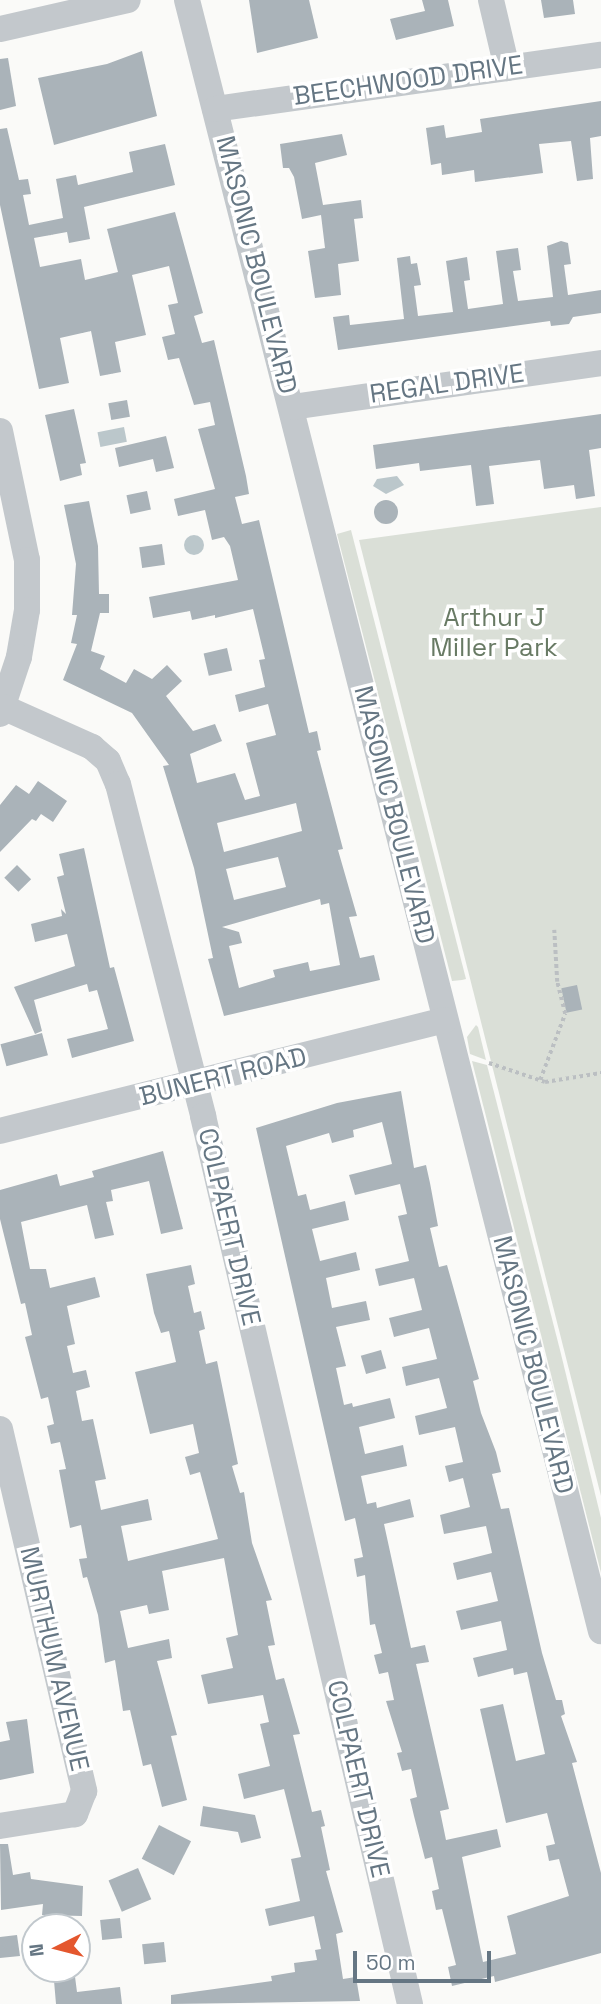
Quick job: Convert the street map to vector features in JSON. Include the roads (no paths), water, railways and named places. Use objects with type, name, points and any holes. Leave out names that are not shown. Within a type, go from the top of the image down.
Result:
[{"type":"street","points":[[0,29],[128,0]]},
{"type":"street","name":"MASONIC BOULEVARD","points":[[187,0],[601,1631]]},
{"type":"street","points":[[491,0],[507,68]]},
{"type":"street","name":"BEECHWOOD DRIVE","points":[[215,109],[601,55]]},
{"type":"street","name":"REGAL DRIVE","points":[[292,407],[601,363]]},
{"type":"street","name":"COLPAERT DRIVE","points":[[0,431],[27,560],[24,631],[2,711],[74,738],[108,761],[128,818],[195,1085],[410,2004]]},
{"type":"street","name":"BUNERT ROAD","points":[[0,1131],[195,1085],[444,1020]]},
{"type":"street","name":"MURTHUM AVENUE","points":[[0,1429],[84,1791],[81,1808],[67,1816],[0,1826]]},
{"type":"park label","name":"Arthur J Miller Park","points":[[494,633]]}]
